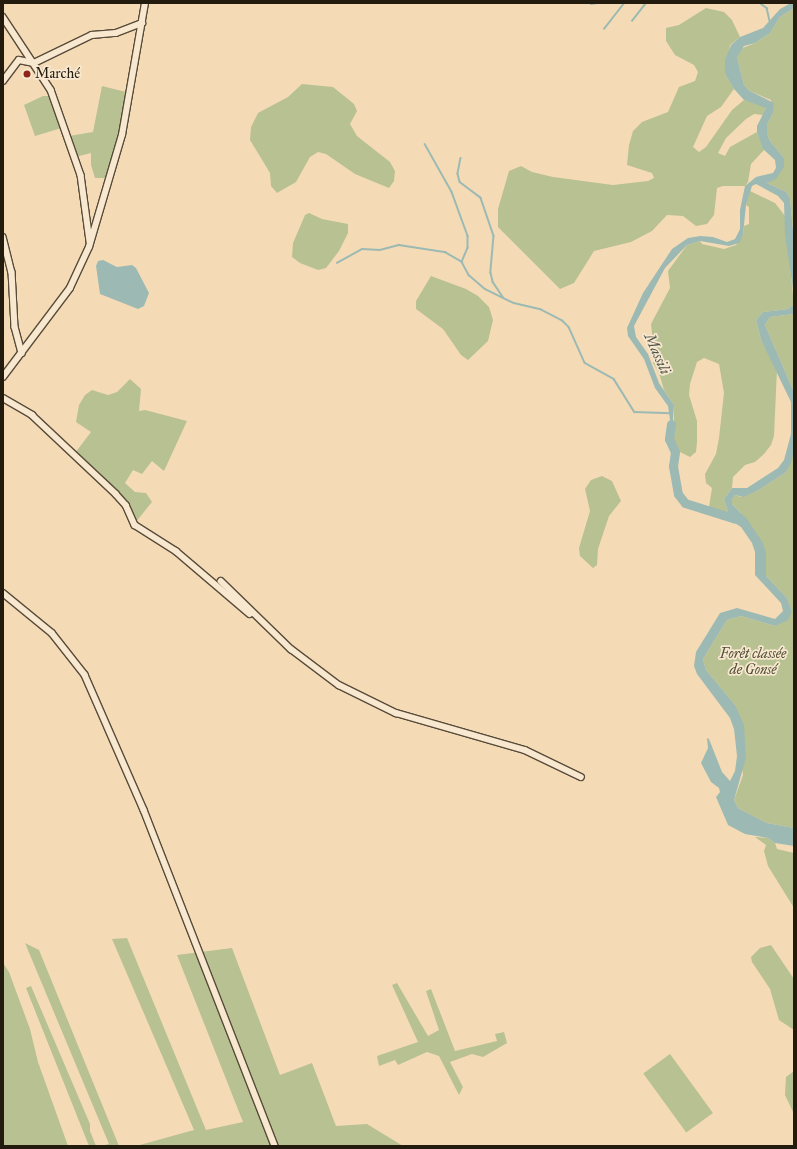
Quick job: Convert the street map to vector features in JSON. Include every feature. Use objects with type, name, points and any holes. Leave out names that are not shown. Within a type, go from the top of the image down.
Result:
[{"type":"street","points":[[3,377],[70,288],[90,242],[116,162],[145,3]]},
{"type":"street","points":[[3,17],[51,90],[79,169],[90,242]]},
{"type":"street","points":[[3,81],[18,60],[34,62],[92,35],[116,33],[142,23]]},
{"type":"street","points":[[3,237],[12,272],[15,327],[22,353]]},
{"type":"street","points":[[3,398],[32,415],[116,494],[126,505],[135,525],[176,551],[256,620]]},
{"type":"street","points":[[222,581],[291,649],[339,685],[396,713],[525,750],[581,777]]},
{"type":"street","points":[[3,594],[52,633],[86,675],[146,815],[275,1146]]},
{"type":"green space","points":[[706,8],[724,12],[732,20],[740,37],[730,45],[725,74],[734,89],[721,107],[707,116],[693,147],[699,152],[706,147],[732,110],[744,100],[761,104],[766,108],[763,115],[754,114],[746,119],[726,138],[718,153],[725,156],[730,147],[757,132],[764,150],[751,164],[748,182],[745,186],[723,186],[717,188],[714,215],[707,224],[696,226],[683,216],[667,215],[652,231],[631,242],[594,251],[574,283],[560,289],[498,227],[498,209],[509,171],[521,166],[532,172],[553,177],[613,185],[648,181],[654,178],[652,173],[627,165],[629,145],[633,131],[642,122],[668,112],[679,87],[695,81],[698,72],[694,65],[675,55],[666,41],[666,28],[679,25]]},
{"type":"green space","points":[[794,8],[794,241],[790,198],[786,192],[767,183],[784,158],[770,141],[767,134],[767,125],[773,113],[771,100],[750,91],[744,85],[737,57],[740,49],[755,43],[770,33],[780,17]]},
{"type":"green space","points":[[302,84],[333,87],[354,104],[357,111],[350,124],[357,136],[390,162],[395,171],[394,181],[389,188],[355,174],[326,154],[318,152],[310,157],[296,182],[277,193],[271,186],[270,173],[250,140],[251,127],[258,113],[288,97]]},
{"type":"green space","points":[[102,86],[130,93],[111,178],[95,178],[91,165],[91,153],[75,157],[69,136],[93,132]]},
{"type":"green space","points":[[43,96],[53,96],[65,127],[35,136],[24,105]]},
{"type":"green space","points":[[750,191],[775,203],[785,216],[794,304],[788,309],[763,312],[756,320],[761,340],[777,369],[774,436],[771,445],[764,454],[755,462],[745,465],[733,477],[732,488],[724,499],[728,512],[721,513],[709,507],[712,488],[706,483],[705,474],[716,454],[719,438],[724,393],[719,364],[704,358],[697,362],[690,384],[689,395],[697,421],[697,442],[696,452],[690,457],[680,452],[674,442],[674,405],[664,390],[659,373],[653,363],[657,352],[653,343],[651,324],[670,288],[668,271],[687,245],[700,241],[702,244],[724,249],[736,245],[743,235],[744,226],[749,224],[749,207],[746,205]]},
{"type":"green space","points":[[309,213],[322,219],[348,224],[348,233],[339,251],[326,268],[318,270],[300,263],[292,257],[293,243],[305,215]]},
{"type":"green space","points":[[431,276],[466,289],[478,296],[489,307],[493,320],[488,341],[468,360],[461,355],[443,329],[416,309],[416,301]]},
{"type":"green space","points":[[794,314],[794,392],[765,325],[770,317]]},
{"type":"green space","points":[[130,379],[141,389],[139,411],[145,410],[187,421],[164,471],[152,461],[142,474],[133,470],[125,483],[135,492],[146,493],[152,502],[135,523],[127,508],[115,495],[72,457],[91,432],[76,422],[79,405],[85,395],[92,390],[108,395],[117,392]]},
{"type":"green space","name":"Forêt classée de Gonsé","points":[[794,452],[794,828],[767,823],[738,808],[734,800],[743,775],[735,705],[706,670],[703,659],[727,620],[741,616],[775,626],[792,611],[787,598],[766,576],[764,564],[741,513],[732,504],[732,500],[735,495],[741,497],[757,491],[785,473]]},
{"type":"green space","points":[[602,476],[612,481],[621,501],[609,516],[598,549],[597,565],[593,568],[580,556],[579,548],[590,511],[585,489],[591,480]]},
{"type":"green space","points":[[755,837],[768,838],[775,843],[777,849],[794,853],[794,908],[768,866],[764,851],[766,845]]},
{"type":"green space","points":[[127,938],[206,1130],[243,1122],[177,955],[232,948],[280,1075],[312,1063],[336,1126],[367,1124],[403,1146],[136,1146],[194,1130],[112,939]]},
{"type":"green space","points":[[25,943],[39,950],[119,1146],[101,1146],[109,1144]]},
{"type":"green space","points":[[771,945],[794,979],[794,1030],[779,1020],[770,989],[752,962],[751,957],[760,948]]},
{"type":"green space","points":[[3,963],[9,972],[30,1029],[38,1062],[68,1146],[3,1146]]},
{"type":"green space","points":[[397,983],[428,1036],[439,1030],[426,991],[431,989],[455,1051],[497,1041],[495,1034],[504,1032],[507,1043],[483,1057],[472,1054],[450,1062],[463,1087],[459,1095],[439,1056],[427,1052],[398,1065],[395,1060],[379,1066],[377,1056],[418,1042],[392,985]]},
{"type":"green space","points":[[31,986],[90,1124],[90,1131],[96,1146],[89,1146],[26,988]]},
{"type":"green space","points":[[670,1054],[713,1113],[686,1132],[643,1073]]},
{"type":"green space","points":[[794,1071],[794,1114],[785,1095],[786,1077]]},
{"type":"water","points":[[794,3],[794,8],[780,17],[770,33],[755,43],[744,46],[737,57],[744,85],[750,91],[774,103],[773,113],[767,125],[767,134],[770,141],[784,158],[784,167],[776,179],[767,183],[786,192],[790,198],[794,241],[794,296],[785,235],[784,203],[778,196],[756,184],[752,186],[746,205],[743,235],[739,243],[729,246],[700,241],[687,245],[665,268],[634,326],[636,337],[648,354],[659,383],[674,405],[672,433],[668,435],[670,420],[668,406],[655,388],[644,359],[628,336],[627,328],[643,293],[672,249],[688,238],[700,236],[713,237],[727,242],[735,239],[740,229],[740,210],[745,186],[756,177],[773,173],[776,168],[775,160],[763,149],[757,132],[757,126],[766,108],[744,100],[734,89],[725,74],[725,60],[731,45],[740,37],[763,28],[780,9]]},
{"type":"water","points":[[103,260],[117,267],[132,265],[136,268],[149,293],[144,306],[138,309],[100,294],[96,266],[98,261]]},
{"type":"water","points":[[794,304],[794,314],[770,317],[765,325],[794,392],[794,452],[791,463],[785,473],[757,491],[743,497],[735,495],[732,500],[732,504],[747,519],[763,543],[766,553],[766,576],[787,598],[792,611],[788,620],[775,626],[741,616],[727,620],[703,659],[706,670],[735,705],[744,725],[746,758],[734,800],[738,808],[767,823],[794,828],[794,846],[775,843],[768,838],[745,834],[728,825],[716,797],[720,792],[719,788],[711,782],[701,763],[708,748],[707,738],[709,739],[722,772],[730,781],[735,771],[737,756],[734,729],[730,718],[697,674],[694,666],[696,652],[720,613],[737,608],[775,619],[783,611],[781,603],[755,575],[755,552],[752,543],[741,527],[726,517],[728,512],[724,499],[732,488],[747,488],[778,468],[784,460],[791,434],[791,402],[761,340],[756,320],[763,312],[788,309]]},
{"type":"waterway","points":[[591,4],[597,3]]},
{"type":"waterway","points":[[604,29],[624,3]]},
{"type":"waterway","points":[[632,21],[646,3]]},
{"type":"waterway","points":[[760,3],[767,8],[770,21]]},
{"type":"waterway","points":[[425,144],[452,192],[468,236],[468,248],[462,262],[469,275],[485,289],[514,303],[540,309],[562,320],[569,327],[585,363],[614,379],[635,412],[671,413]]},
{"type":"waterway","points":[[461,158],[458,174],[460,182],[481,198],[494,236],[491,273],[493,282],[503,297]]},
{"type":"waterway","points":[[337,263],[362,249],[380,250],[399,245],[445,252],[462,262]]},
{"type":"waterway","name":"Massili","points":[[671,424],[669,439],[675,452],[673,466],[678,494],[685,503],[736,519]]},
{"type":"place","name":"Marché","points":[[27,74]]}]
